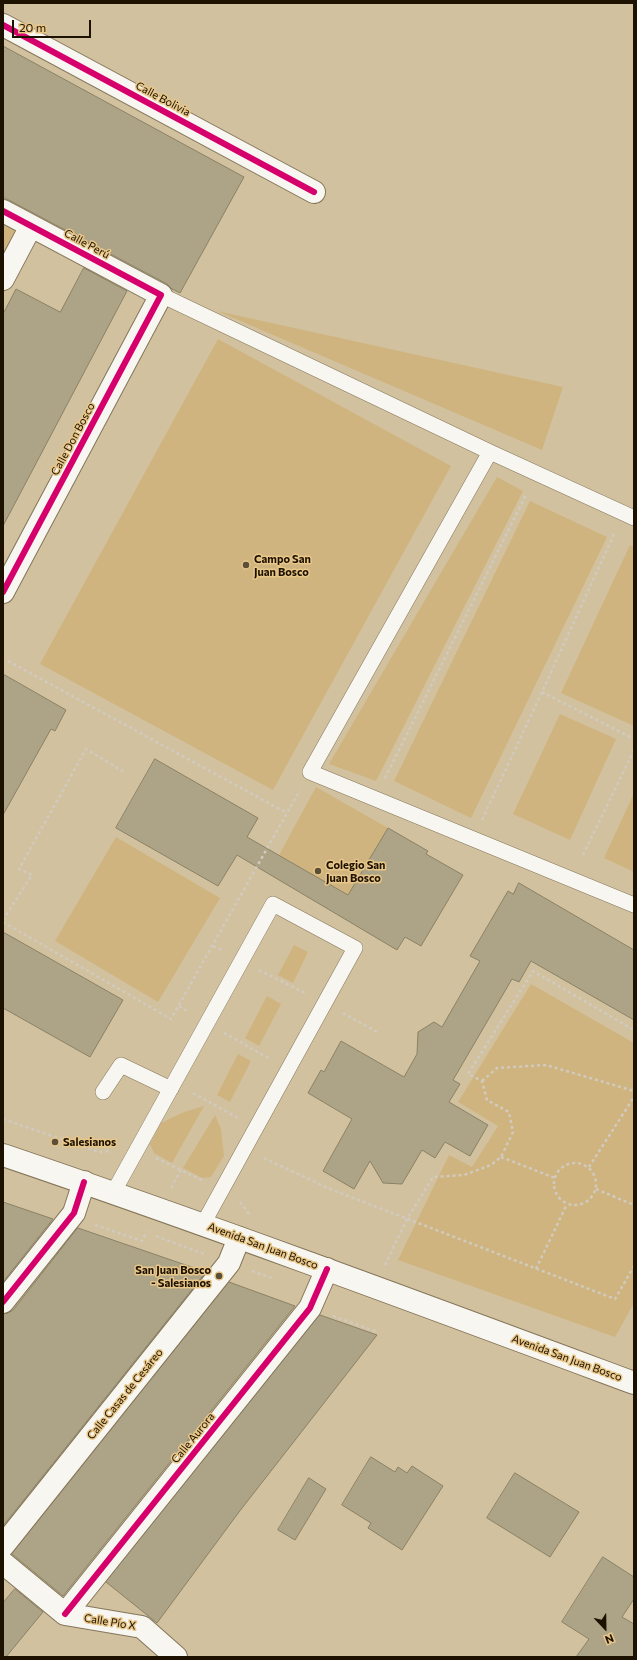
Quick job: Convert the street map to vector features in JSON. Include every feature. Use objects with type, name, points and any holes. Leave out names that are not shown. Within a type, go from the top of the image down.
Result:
[{"type":"street","name":"Calle Bolivia","points":[[3,25],[314,192]]},
{"type":"street","name":"Calle Perú","points":[[3,211],[161,295]]},
{"type":"street","points":[[3,279],[32,226]]},
{"type":"street","name":"Calle Don Bosco","points":[[3,592],[161,295]]},
{"type":"street","name":"Avenida San Juan Bosco","points":[[3,1155],[203,1224],[634,1383]]},
{"type":"street","points":[[3,1302],[74,1213],[84,1182]]},
{"type":"street","name":"Calle Casas de Cesáreo","points":[[3,1546],[229,1263],[239,1238]]},
{"type":"street","name":"Calle Aurora","points":[[65,1614],[310,1308],[327,1269]]},
{"type":"street","name":"Calle Pío X","points":[[6,1571],[65,1614],[142,1627],[176,1657]]},
{"type":"lane","points":[[161,295],[490,452],[634,518]]},
{"type":"lane","points":[[490,452],[310,772],[634,905]]},
{"type":"lane","points":[[113,1193],[273,904],[355,948],[203,1224]]},
{"type":"lane","points":[[103,1092],[121,1065],[172,1086]]},
{"type":"path","points":[[385,778],[526,495]]},
{"type":"path","points":[[481,820],[542,692],[615,532]]},
{"type":"path","points":[[8,661],[287,813]]},
{"type":"path","points":[[542,692],[634,739]]},
{"type":"path","points":[[126,773],[86,749],[19,869],[32,875],[3,921],[171,1019],[310,772]]},
{"type":"path","points":[[583,855],[634,750]]},
{"type":"path","points":[[212,946],[379,1033]]},
{"type":"path","points":[[378,1263],[385,1266],[407,1219],[433,1177],[464,1175],[491,1165],[501,1157],[513,1132],[509,1112],[487,1100],[482,1081],[468,1074],[533,971],[634,1030]]},
{"type":"path","points":[[179,1006],[288,1069]]},
{"type":"path","points":[[482,1081],[497,1068],[546,1065],[634,1091]]},
{"type":"path","points":[[172,1086],[256,1127]]},
{"type":"path","points":[[589,1167],[634,1097]]},
{"type":"path","points":[[3,1119],[98,1152],[112,1151],[119,1146],[123,1139],[180,1171],[239,1195],[241,1205],[252,1216]]},
{"type":"path","points":[[244,1149],[330,1189],[615,1299],[634,1266]]},
{"type":"path","points":[[501,1157],[554,1178]]},
{"type":"path","points":[[574,1162],[582,1163],[589,1167],[594,1172],[597,1181],[593,1196],[588,1201],[575,1205],[568,1204],[561,1200],[556,1194],[554,1186],[554,1178],[557,1171],[567,1164],[574,1162]]},
{"type":"path","points":[[596,1189],[634,1205]]},
{"type":"path","points":[[536,1268],[568,1204]]},
{"type":"path","points":[[146,1233],[278,1280]]},
{"type":"path","points":[[310,1308],[378,1332]]},
{"type":"shaded area","points":[[3,211],[31,226],[3,279]]},
{"type":"shaded area","points":[[217,311],[563,387],[542,450]]},
{"type":"shaded area","name":"Campo San Juan Bosco","points":[[218,339],[451,466],[273,790],[40,664]]},
{"type":"shaded area","points":[[497,477],[523,491],[376,781],[329,764]]},
{"type":"shaded area","points":[[530,501],[607,537],[471,818],[394,781]]},
{"type":"shaded area","points":[[630,545],[634,547],[634,726],[561,693]]},
{"type":"shaded area","points":[[560,714],[616,739],[570,840],[513,814]]},
{"type":"shaded area","points":[[316,787],[388,828],[348,895],[279,855]]},
{"type":"shaded area","points":[[634,793],[634,872],[604,858]]},
{"type":"shaded area","points":[[116,837],[220,898],[158,1002],[55,941]]},
{"type":"shaded area","points":[[294,945],[308,952],[293,983],[278,975]]},
{"type":"shaded area","points":[[531,984],[634,1043],[634,1303],[615,1337],[398,1260],[449,1155],[472,1167],[498,1126],[458,1102]]},
{"type":"shaded area","points":[[267,996],[281,1004],[259,1046],[245,1038]]},
{"type":"shaded area","points":[[238,1054],[251,1061],[230,1102],[217,1095]]},
{"type":"shaded area","points":[[204,1106],[172,1163],[154,1153],[150,1144],[161,1123],[184,1112]]},
{"type":"shaded area","points":[[215,1115],[221,1129],[224,1156],[211,1177],[202,1178],[183,1168]]},
{"type":"building","points":[[3,46],[244,177],[180,293],[172,289],[167,284],[3,197]]},
{"type":"building","points":[[84,268],[127,291],[3,526],[3,314],[16,289],[60,312]]},
{"type":"building","points":[[3,674],[66,710],[55,731],[51,729],[3,815]]},
{"type":"building","points":[[155,759],[258,818],[247,837],[348,895],[388,828],[428,851],[426,854],[463,875],[421,946],[405,937],[397,950],[237,855],[218,886],[116,828]]},
{"type":"building","points":[[519,883],[634,950],[634,1020],[531,961],[519,982],[512,979],[453,1080],[460,1084],[449,1102],[488,1125],[470,1156],[445,1142],[435,1158],[422,1150],[402,1184],[383,1183],[370,1161],[354,1189],[323,1171],[352,1119],[308,1093],[321,1070],[324,1072],[341,1041],[404,1077],[417,1054],[418,1032],[434,1022],[442,1027],[480,961],[470,956],[508,891],[513,894]]},
{"type":"building","points":[[3,932],[123,1000],[90,1057],[3,1008]]},
{"type":"building","points":[[3,1202],[53,1219],[3,1282]]},
{"type":"building","points":[[78,1228],[206,1272],[3,1526],[3,1314],[13,1310]]},
{"type":"building","points":[[229,1282],[295,1306],[63,1596],[12,1554]]},
{"type":"building","points":[[320,1315],[377,1335],[239,1512],[157,1623],[106,1582]]},
{"type":"building","points":[[371,1457],[395,1472],[398,1467],[407,1473],[412,1466],[443,1486],[402,1550],[368,1528],[371,1523],[342,1505]]},
{"type":"building","points":[[515,1473],[579,1512],[550,1557],[487,1518]]},
{"type":"building","points":[[309,1478],[326,1489],[295,1540],[278,1530]]},
{"type":"building","points":[[603,1557],[634,1577],[634,1599],[622,1617],[634,1624],[634,1657],[576,1657],[589,1639],[562,1622]]},
{"type":"building","points":[[15,1589],[43,1612],[6,1657],[3,1657],[3,1603]]},
{"type":"cycle path","points":[[3,25],[314,192]]},
{"type":"cycle path","points":[[3,211],[161,295],[3,592]]},
{"type":"cycle path","points":[[3,1302],[74,1213],[84,1182]]},
{"type":"cycle path","points":[[65,1614],[310,1308],[327,1269]]},
{"type":"place","name":"Campo San Juan Bosco","points":[[246,565]]},
{"type":"place","name":"Colegio San Juan Bosco","points":[[318,871]]},
{"type":"place","name":"Salesianos","points":[[55,1142]]},
{"type":"place","name":"San Juan Bosco - Salesianos","points":[[219,1276]]}]
